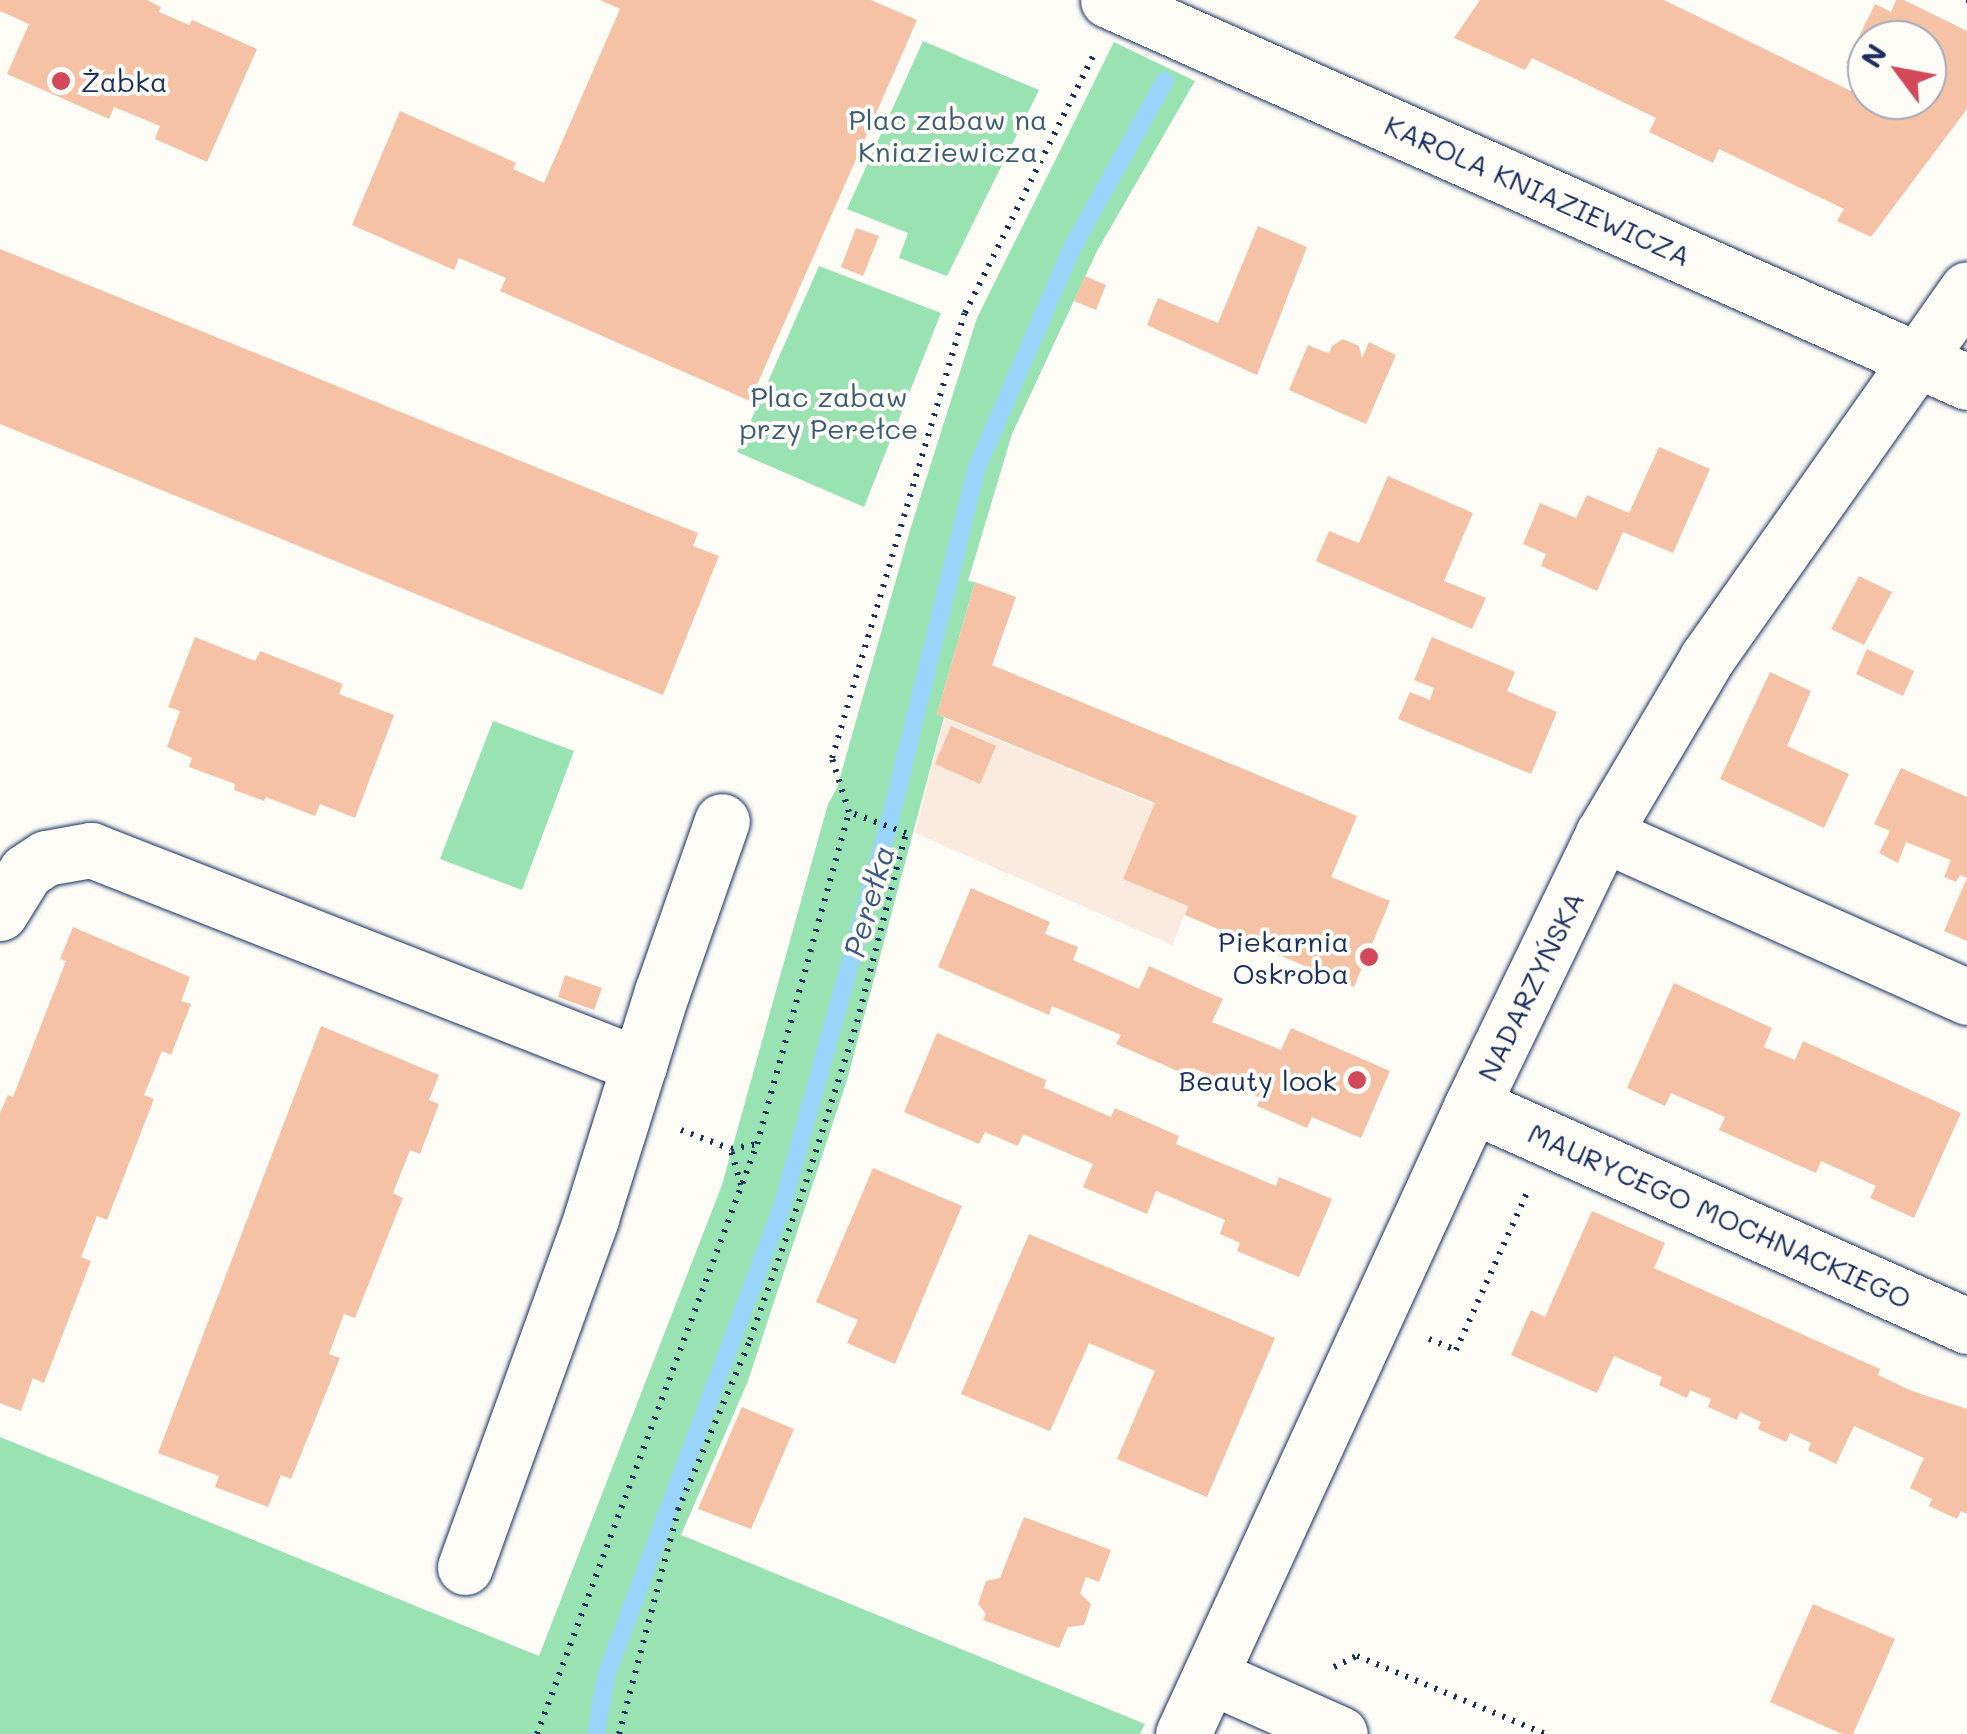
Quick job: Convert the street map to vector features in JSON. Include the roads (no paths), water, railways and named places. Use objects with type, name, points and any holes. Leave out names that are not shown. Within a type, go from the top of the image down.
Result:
[{"type":"street","name":"KAROLA KNIAZIEWICZA","points":[[1119,21],[1216,46],[1967,382]]},
{"type":"street","name":"NADARZYŃSKA","points":[[1183,1734],[1472,1105],[1603,834],[1707,658],[1967,290]]},
{"type":"street","points":[[465,1567],[591,1218],[722,821]]},
{"type":"street","points":[[1603,834],[1967,997]]},
{"type":"street","points":[[3,905],[26,871],[46,858],[91,850],[639,1065]]},
{"type":"street","name":"MAURYCEGO MOCHNACKIEGO","points":[[1472,1105],[1967,1326]]},
{"type":"street","points":[[1210,1676],[1340,1734]]},
{"type":"waterway","name":"Perełka","points":[[596,1734],[606,1676],[782,1207],[889,824],[976,470],[1073,246],[1165,81]]},
{"type":"place","name":"Żabka","points":[[61,81]]},
{"type":"place","name":"Piekarnia Oskroba","points":[[1369,957]]},
{"type":"place","name":"Beauty look","points":[[1357,1080]]},
{"type":"park label","name":"Plac zabaw na Kniaziewicza","points":[[948,135]]},
{"type":"park label","name":"Plac zabaw przy Perełce","points":[[829,412]]}]
